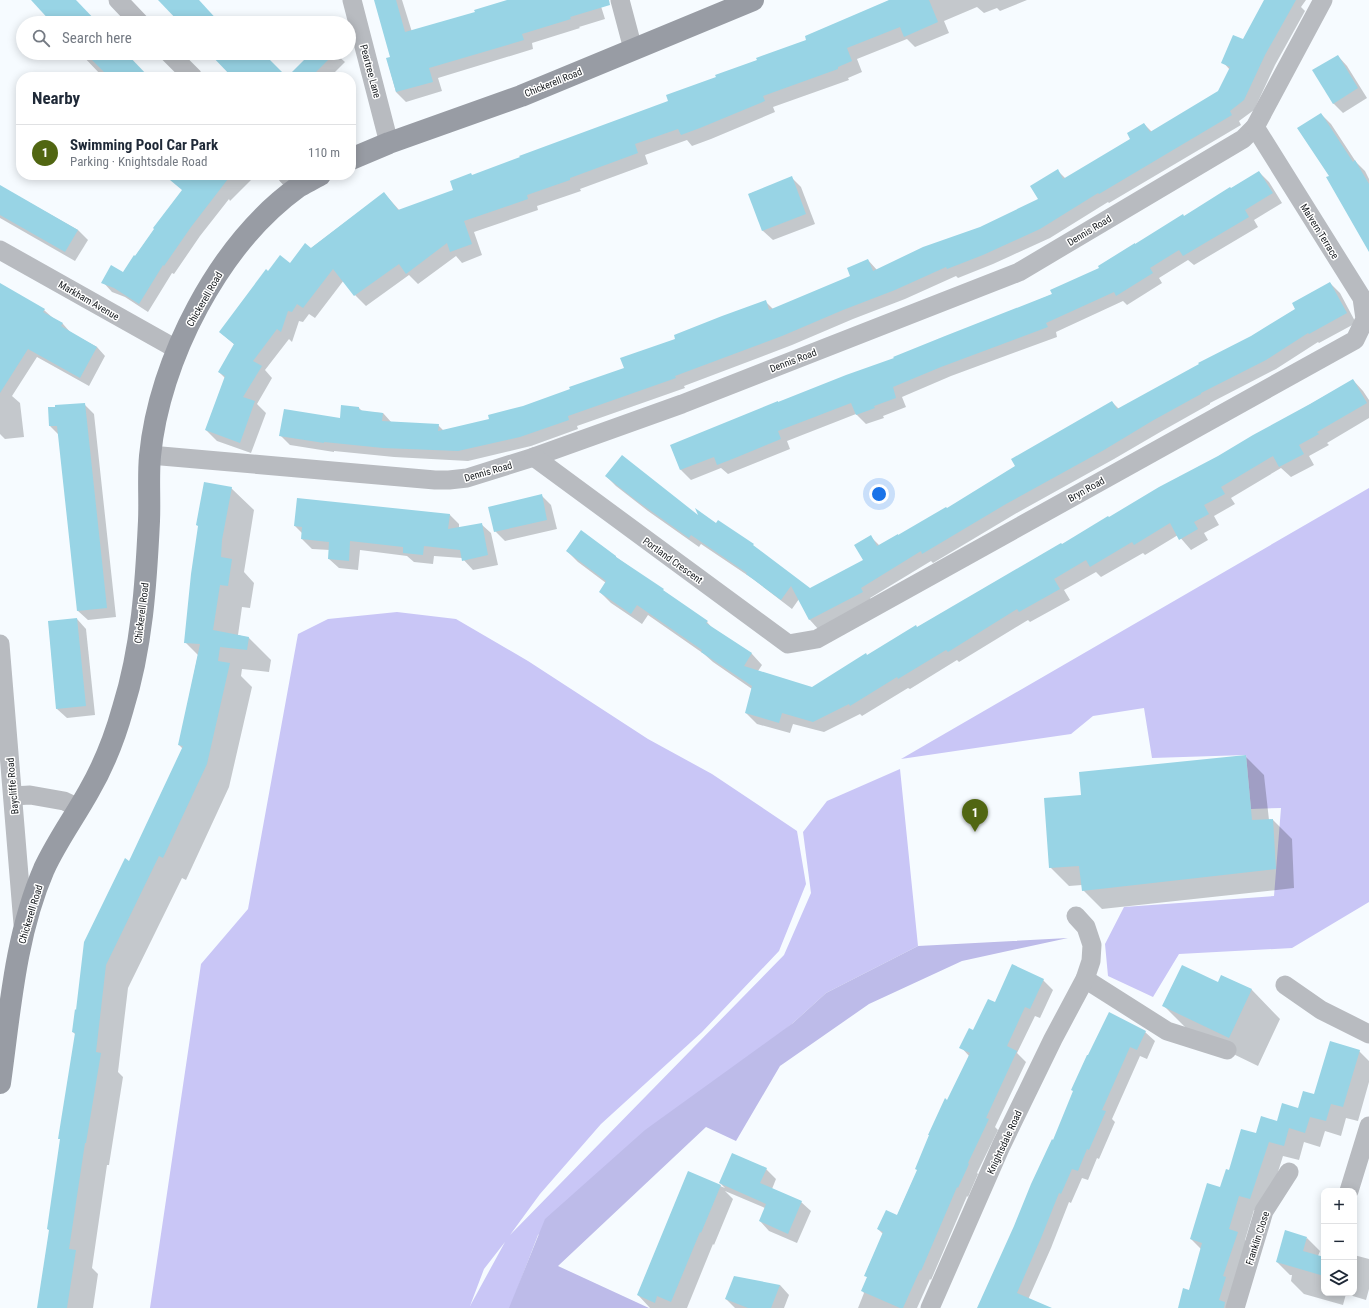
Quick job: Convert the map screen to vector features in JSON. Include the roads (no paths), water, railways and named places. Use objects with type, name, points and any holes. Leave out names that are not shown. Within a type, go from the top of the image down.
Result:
[{"type":"main road","name":"Chickerell Road","points":[[356,157],[389,143],[521,96],[753,0]]},
{"type":"main road","name":"Chickerell Road","points":[[0,1083],[15,976],[24,927],[44,870],[65,830],[98,774],[116,730],[129,687],[136,652],[146,581],[150,455],[156,419],[166,383],[188,325],[218,273],[255,227],[276,206],[293,181]]},
{"type":"street","points":[[118,0],[133,16]]},
{"type":"street","name":"Peartree Lane","points":[[352,0],[389,143]]},
{"type":"street","points":[[620,0],[633,49]]},
{"type":"street","name":"Dennis Road","points":[[150,455],[419,479],[449,480],[468,478],[534,457],[682,404],[1019,272],[1243,139],[1255,127],[1323,0]]},
{"type":"street","points":[[176,60],[188,72]]},
{"type":"street","name":"Malvern Terrace","points":[[1255,127],[1362,298],[1365,319],[1355,340]]},
{"type":"street","name":"Markham Avenue","points":[[0,250],[178,350]]},
{"type":"street","name":"Bryn Road","points":[[817,639],[1355,340]]},
{"type":"street","name":"Portland Crescent","points":[[534,457],[788,644],[817,639]]},
{"type":"street","name":"Baycliffe Road","points":[[0,644],[4,731],[13,796],[24,927]]},
{"type":"street","points":[[13,796],[30,796],[64,801],[79,808]]},
{"type":"street","name":"Knightsdale Road","points":[[930,1308],[1001,1146],[1053,1039],[1085,979],[1091,961],[1092,945],[1086,927],[1076,916]]},
{"type":"street","points":[[1085,979],[1167,1031],[1226,1050]]},
{"type":"street","points":[[1285,985],[1321,1010],[1369,1034]]},
{"type":"street","points":[[1350,1188],[1369,1126]]},
{"type":"street","name":"Franklin Close","points":[[1243,1308],[1235,1308],[1264,1211],[1289,1172]]},
{"type":"place","name":"Swimming Pool Car Park","points":[[975,832]]}]
